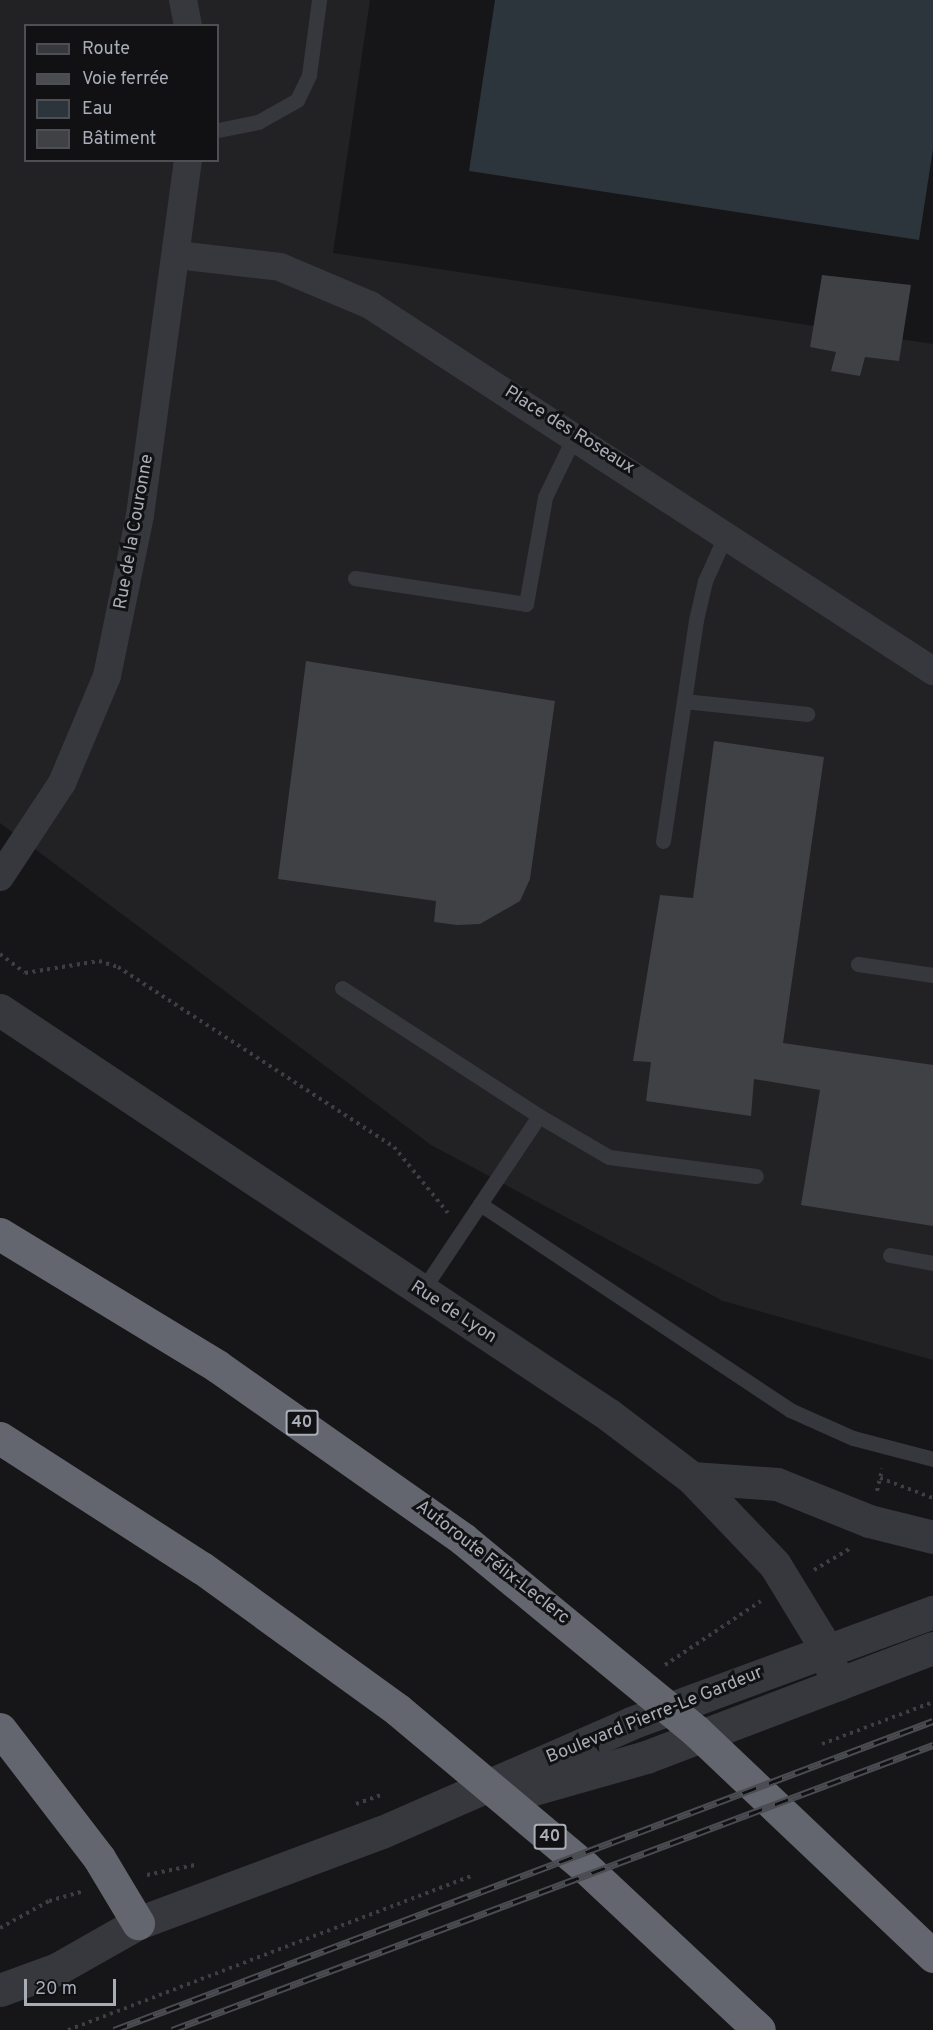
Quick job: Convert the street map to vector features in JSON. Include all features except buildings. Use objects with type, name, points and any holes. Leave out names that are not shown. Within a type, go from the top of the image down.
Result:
[{"type":"highway","name":"Autoroute Félix-Leclerc","points":[[0,1234],[162,1330],[318,1434],[587,1637],[859,1884],[933,1956]]},
{"type":"highway","name":"40","points":[[0,1438],[202,1568],[398,1710],[500,1792],[698,1970],[759,2030]]},
{"type":"highway","points":[[0,1729],[94,1851],[138,1923]]},
{"type":"street","points":[[183,0],[188,24]]},
{"type":"street","name":"Rue de la Couronne","points":[[0,877],[62,783],[107,676],[140,515],[177,255],[188,162]]},
{"type":"street","name":"Place des Roseaux","points":[[177,255],[280,267],[335,286],[575,435],[933,671]]},
{"type":"street","name":"Rue de Lyon","points":[[0,1010],[618,1422],[692,1478],[765,1552],[825,1651],[838,1684]]},
{"type":"street","points":[[692,1478],[777,1484],[868,1521],[933,1537]]},
{"type":"street","name":"Boulevard Pierre-Le Gardeur","points":[[0,1990],[57,1969],[138,1923],[382,1832],[631,1723],[933,1612]]},
{"type":"street","name":"Boulevard Pierre-Le Gardeur","points":[[382,1832],[646,1757],[933,1648]]},
{"type":"lane","points":[[219,130],[258,122],[297,100],[309,75],[319,0]]},
{"type":"lane","points":[[355,578],[526,604],[545,497],[575,435]]},
{"type":"lane","points":[[663,841],[705,581],[726,534]]},
{"type":"lane","points":[[684,701],[807,714]]},
{"type":"lane","points":[[858,964],[933,975]]},
{"type":"lane","points":[[342,988],[539,1116],[609,1156],[756,1176]]},
{"type":"lane","points":[[421,1292],[539,1116]]},
{"type":"lane","points":[[480,1204],[790,1410],[853,1438],[933,1460]]},
{"type":"lane","points":[[890,1256],[933,1263]]},
{"type":"path","points":[[0,954],[25,973],[99,961],[118,966],[394,1147],[451,1216]]},
{"type":"path","points":[[880,1478],[933,1498]]},
{"type":"path","points":[[815,1570],[856,1545]]},
{"type":"path","points":[[822,1744],[933,1702]]},
{"type":"path","points":[[68,2030],[472,1876]]},
{"type":"path","points":[[0,1928],[60,1898]]},
{"type":"shaded area","points":[[0,0],[370,0],[333,253],[933,344],[933,1360],[723,1301],[431,1145],[0,823]]},
{"type":"water","points":[[495,0],[933,0],[933,149],[919,240],[469,171]]},
{"type":"railway","points":[[114,2030],[933,1721]]},
{"type":"railway","points":[[172,2030],[933,1745]]}]
